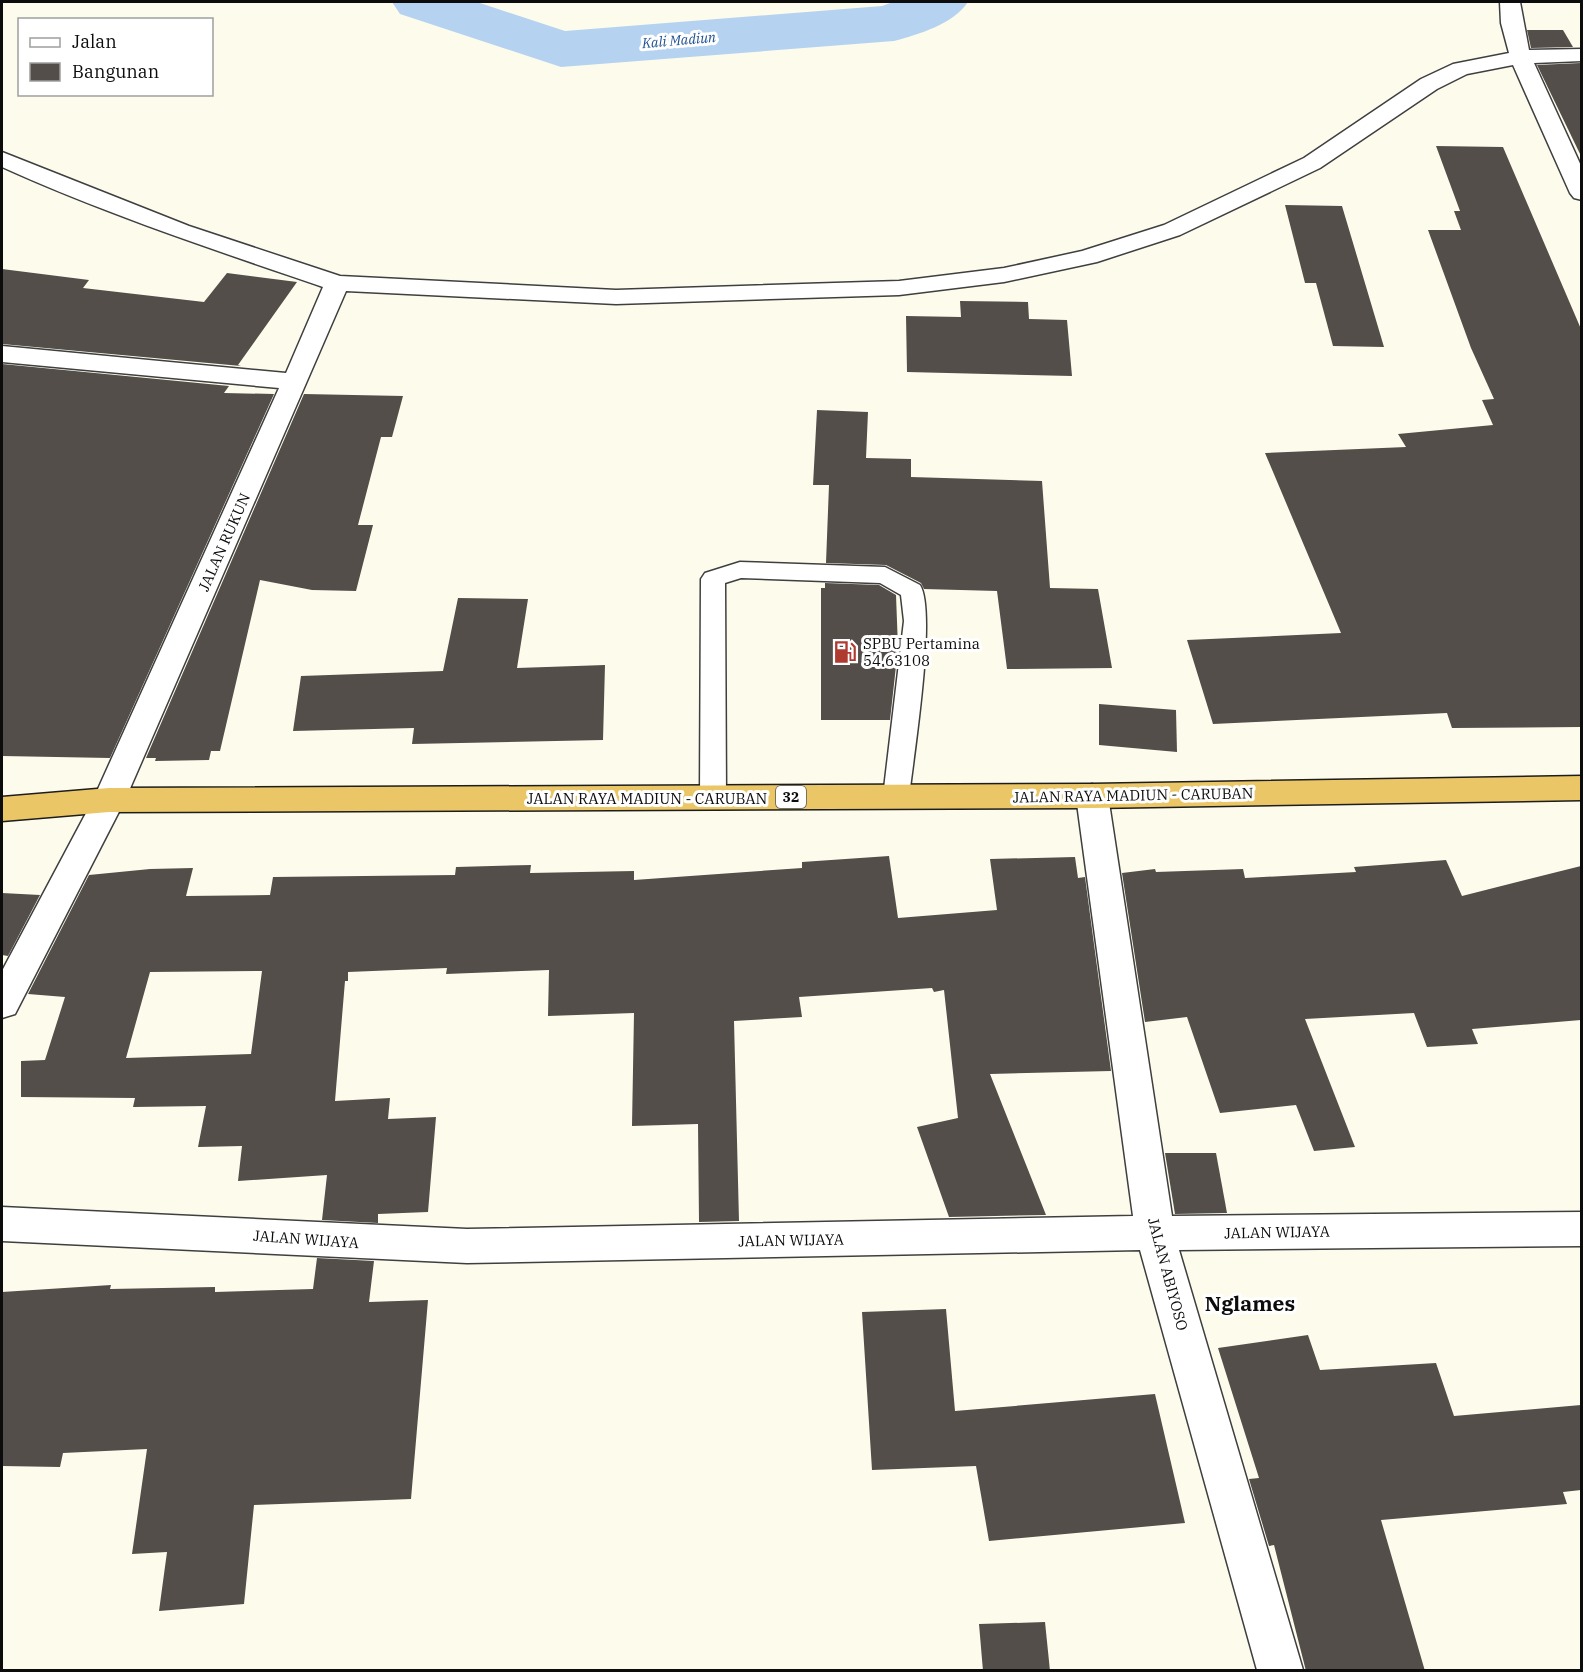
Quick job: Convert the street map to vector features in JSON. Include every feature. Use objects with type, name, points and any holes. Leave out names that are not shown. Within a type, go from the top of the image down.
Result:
[{"type":"highway","name":"JALAN RAYA MADIUN - CARUBAN","points":[[2,809],[109,800],[1092,796],[1581,788]]},
{"type":"street","points":[[1510,2],[1509,14],[1521,57],[1581,193]]},
{"type":"street","points":[[2,159],[62,186],[181,231],[337,283],[616,297],[899,288],[1004,275],[1088,257],[1172,230],[1312,163],[1429,84],[1461,69],[1521,57],[1581,55]]},
{"type":"street","name":"JALAN RUKUN","points":[[2,1004],[109,800],[296,382],[337,283]]},
{"type":"street","points":[[2,354],[296,382]]},
{"type":"street","name":"JALAN ABIYOSO","points":[[1092,796],[1155,1233],[1280,1671]]},
{"type":"street","name":"JALAN WIJAYA","points":[[2,1224],[467,1246],[1155,1233],[1581,1229]]},
{"type":"lane","points":[[713,798],[713,579],[740,570],[885,575],[912,591],[916,621],[896,797]]},
{"type":"building","points":[[1527,30],[1563,30],[1573,47],[1531,48]]},
{"type":"building","points":[[1581,63],[1581,156],[1537,65]]},
{"type":"building","points":[[1436,146],[1503,147],[1581,329],[1581,727],[1452,728],[1447,713],[1213,724],[1187,640],[1341,633],[1265,453],[1406,447],[1398,434],[1493,425],[1482,400],[1494,399],[1471,348],[1428,230],[1461,230],[1454,211],[1460,211]]},
{"type":"building","points":[[1285,205],[1342,206],[1384,347],[1333,346],[1316,283],[1305,283]]},
{"type":"building","points":[[2,269],[89,280],[83,288],[204,302],[227,273],[297,282],[238,365],[241,366],[2,344]]},
{"type":"building","points":[[960,301],[1028,302],[1029,319],[1067,320],[1072,376],[907,372],[906,316],[961,317]]},
{"type":"building","points":[[2,364],[229,386],[224,393],[274,394],[110,758],[2,756]]},
{"type":"building","points":[[304,394],[403,396],[392,437],[381,437],[358,525],[373,525],[356,591],[312,590],[260,580],[220,751],[211,751],[209,760],[155,761],[156,758],[146,758]]},
{"type":"building","points":[[817,410],[868,412],[866,458],[911,459],[911,477],[1042,481],[1050,588],[1098,589],[1112,668],[1007,669],[997,591],[924,589],[921,583],[886,565],[826,563],[829,485],[813,485]]},
{"type":"building","points":[[825,583],[879,585],[896,595],[898,648],[890,720],[821,720],[821,588],[825,588]]},
{"type":"building","points":[[458,598],[528,599],[517,668],[605,665],[603,740],[412,744],[414,728],[293,731],[301,676],[443,671]]},
{"type":"building","points":[[1099,704],[1176,710],[1177,752],[1099,745]]},
{"type":"building","points":[[889,856],[898,918],[997,910],[990,859],[1075,857],[1078,878],[1085,877],[1111,1071],[990,1074],[1046,1215],[949,1217],[917,1127],[958,1118],[944,990],[934,992],[932,988],[799,997],[802,1017],[734,1021],[739,1221],[699,1222],[698,1124],[632,1126],[634,1013],[548,1016],[549,970],[446,974],[447,968],[348,972],[348,981],[345,981],[335,1101],[390,1098],[388,1119],[436,1117],[428,1212],[378,1214],[378,1223],[322,1220],[327,1175],[238,1181],[242,1146],[198,1147],[206,1106],[133,1107],[135,1098],[21,1097],[21,1061],[45,1060],[65,997],[28,994],[89,875],[150,869],[193,868],[186,896],[270,895],[273,877],[455,875],[456,867],[531,865],[530,873],[634,871],[634,880],[802,868],[802,862]],"holes":[[[262,971],[251,1054],[126,1058],[150,972]]]},
{"type":"building","points":[[1446,860],[1462,896],[1581,866],[1581,1020],[1472,1029],[1478,1044],[1427,1047],[1414,1013],[1305,1019],[1355,1147],[1314,1151],[1296,1105],[1220,1113],[1187,1017],[1145,1022],[1122,873],[1155,869],[1156,872],[1243,869],[1245,878],[1356,872],[1354,867]]},
{"type":"building","points":[[2,893],[40,895],[8,956],[2,955]]},
{"type":"building","points":[[1165,1153],[1216,1153],[1227,1213],[1175,1214]]},
{"type":"building","points":[[317,1258],[374,1261],[369,1302],[428,1300],[411,1499],[254,1505],[244,1604],[159,1611],[167,1552],[132,1554],[147,1449],[63,1453],[60,1467],[2,1466],[2,1292],[111,1285],[110,1289],[215,1287],[215,1292],[313,1289]]},
{"type":"building","points":[[946,1309],[955,1411],[1155,1394],[1185,1523],[989,1541],[976,1466],[872,1470],[862,1312]]},
{"type":"building","points":[[1308,1335],[1320,1370],[1436,1363],[1454,1416],[1581,1405],[1581,1490],[1563,1492],[1567,1504],[1381,1520],[1425,1671],[1306,1671],[1274,1545],[1269,1546],[1249,1479],[1259,1478],[1218,1348]]},
{"type":"building","points":[[1045,1622],[1050,1671],[983,1671],[979,1624]]},
{"type":"waterway","name":"Kali Madiun","points":[[421,2],[561,49],[894,23],[939,2]]},
{"type":"place","name":"SPBU Pertamina 54.63108","points":[[845,652]]},
{"type":"district","name":"Nglames","points":[[1250,1303]]}]
